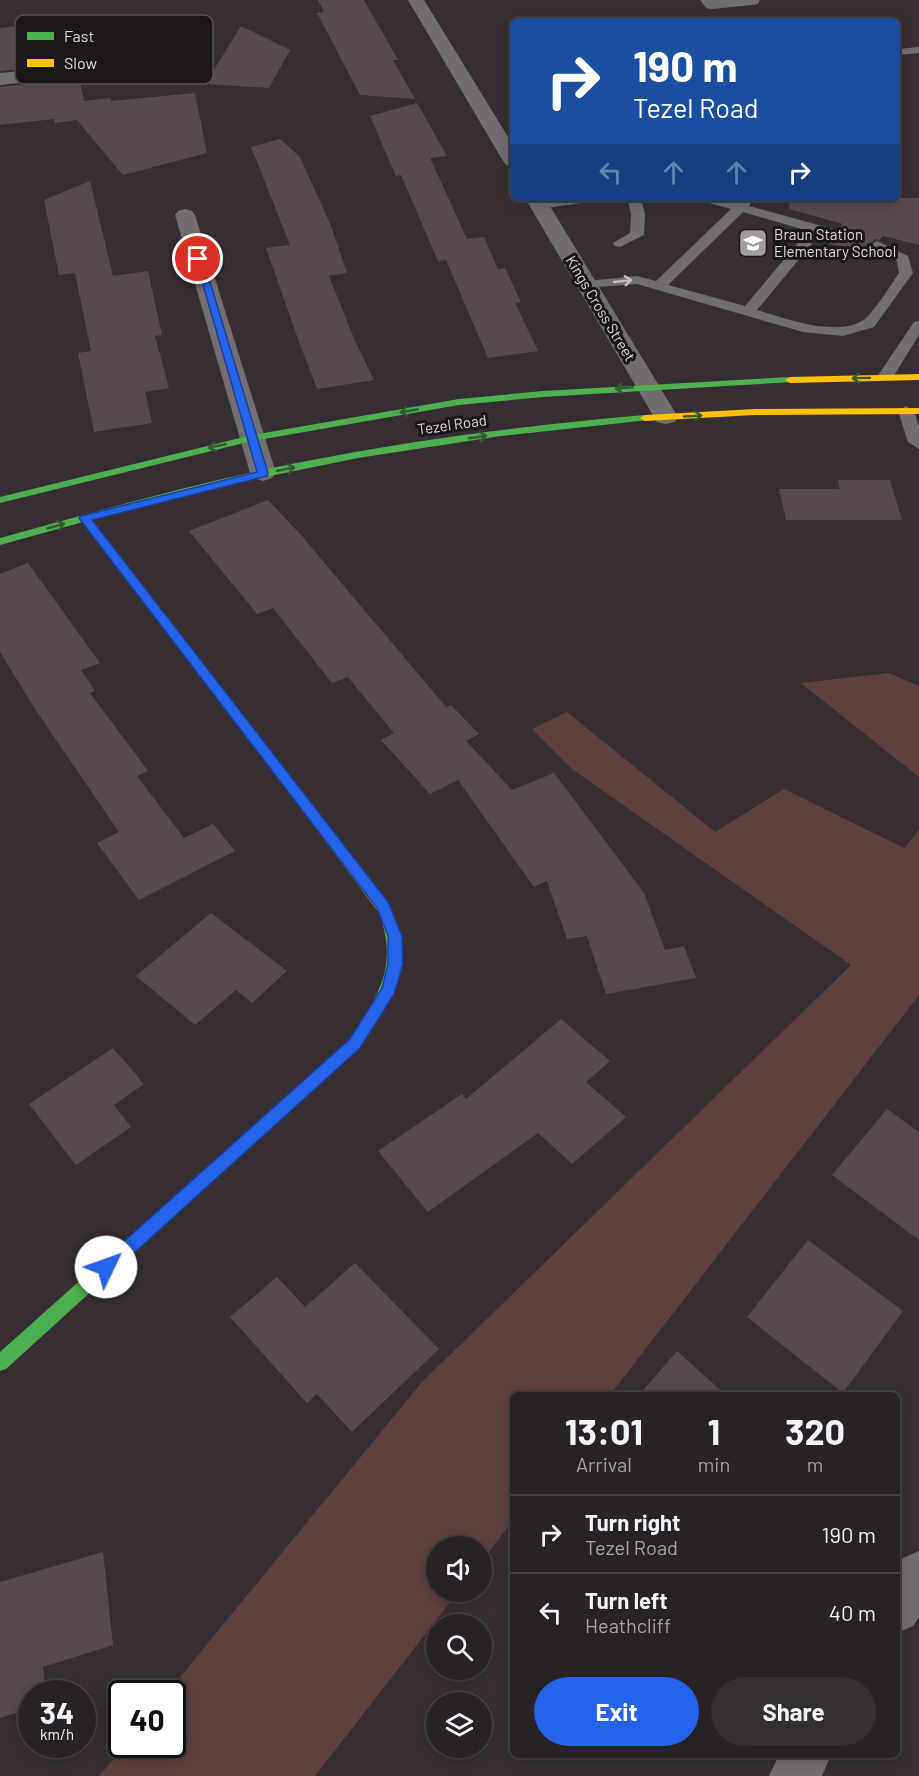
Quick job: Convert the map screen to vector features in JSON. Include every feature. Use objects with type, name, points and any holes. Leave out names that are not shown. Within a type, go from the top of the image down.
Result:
[{"type":"main road","name":"Tezel Road","points":[[0,500],[252,438],[459,402],[543,393],[767,380],[919,377]]},
{"type":"main road","name":"Tezel Road","points":[[0,543],[85,518],[263,473],[423,445],[532,429],[666,417],[913,411]]},
{"type":"main road","points":[[0,1363],[355,1043],[389,990],[396,964],[395,936],[383,906],[85,518]]},
{"type":"street","points":[[416,0],[510,156]]},
{"type":"street","points":[[710,2],[752,0]]},
{"type":"street","points":[[0,79],[15,77]]},
{"type":"street","name":"Kings Cross Street","points":[[537,201],[666,417]]},
{"type":"street","points":[[185,215],[263,473]]},
{"type":"street","points":[[900,1605],[919,1574]]},
{"type":"street","points":[[794,1776],[805,1758]]},
{"type":"lane","points":[[900,52],[919,50]]},
{"type":"lane","points":[[621,243],[637,235],[638,214],[635,201]]},
{"type":"lane","points":[[731,201],[746,203],[836,234]]},
{"type":"lane","points":[[659,286],[746,203]]},
{"type":"lane","points":[[748,312],[817,229]]},
{"type":"lane","points":[[587,285],[636,280],[808,329],[843,332],[868,324],[906,273],[903,259],[877,244]]},
{"type":"lane","points":[[885,377],[919,325]]},
{"type":"lane","points":[[913,411],[916,442],[919,444]]},
{"type":"shaded area","points":[[889,673],[919,686],[919,777],[801,683]]},
{"type":"shaded area","points":[[567,712],[715,832],[784,789],[904,848],[919,830],[919,995],[612,1392],[510,1392],[510,1524],[492,1548],[492,1536],[426,1536],[426,1602],[450,1602],[441,1614],[426,1614],[426,1633],[315,1776],[99,1776],[114,1758],[186,1758],[186,1680],[178,1680],[422,1382],[851,965],[572,769],[532,729]]},
{"type":"building","points":[[318,0],[364,0],[398,60],[393,60],[415,99],[360,95],[317,13],[324,12]]},
{"type":"building","points":[[15,26],[15,70],[0,71],[0,28]]},
{"type":"building","points":[[241,26],[290,50],[269,88],[205,84],[213,84],[213,71]]},
{"type":"building","points":[[26,84],[80,84],[84,101],[110,98],[111,101],[195,93],[207,153],[123,175],[77,120],[55,123],[54,119],[0,125],[0,87]]},
{"type":"building","points":[[417,103],[447,156],[430,158],[467,239],[484,237],[498,269],[505,268],[521,302],[515,303],[538,351],[488,358],[446,260],[438,261],[401,175],[396,176],[370,116]]},
{"type":"building","points":[[280,139],[300,157],[331,226],[347,273],[329,276],[355,341],[374,380],[317,389],[266,248],[290,245],[251,147]]},
{"type":"building","points":[[90,181],[113,276],[148,271],[162,335],[155,336],[169,388],[145,392],[152,423],[94,432],[78,353],[91,351],[75,273],[59,275],[44,200]]},
{"type":"building","points":[[900,198],[919,198],[919,245],[883,236],[880,240],[876,239],[868,244],[873,249],[870,254],[828,243],[831,239],[836,240],[843,236],[844,233],[839,229],[843,224],[789,209],[790,201],[900,201]]},
{"type":"building","points":[[838,480],[890,480],[902,520],[786,520],[779,489],[840,489]]},
{"type":"building","points":[[268,500],[301,535],[446,707],[451,705],[479,734],[466,741],[512,790],[554,773],[644,893],[665,950],[684,946],[696,978],[606,994],[587,936],[567,939],[547,881],[534,887],[458,780],[430,794],[381,740],[394,733],[348,677],[332,683],[273,608],[257,614],[189,531]]},
{"type":"building","points":[[28,563],[100,663],[81,670],[95,691],[90,693],[148,771],[137,776],[184,838],[213,824],[235,851],[139,900],[97,843],[119,832],[35,709],[0,652],[0,574]]},
{"type":"building","points":[[211,913],[287,971],[252,1003],[236,990],[195,1025],[136,976]]},
{"type":"building","points":[[561,1019],[610,1061],[586,1082],[626,1117],[572,1164],[538,1133],[428,1212],[378,1151],[462,1094],[466,1099]]},
{"type":"building","points":[[113,1048],[144,1084],[114,1105],[131,1127],[76,1165],[29,1104]]},
{"type":"building","points":[[887,1109],[919,1132],[919,1240],[832,1175]]},
{"type":"building","points":[[808,1240],[903,1311],[844,1392],[747,1317]]},
{"type":"building","points":[[355,1263],[439,1349],[352,1432],[317,1394],[307,1403],[230,1317],[277,1277],[305,1307]]},
{"type":"building","points":[[677,1351],[723,1392],[642,1392]]},
{"type":"building","points":[[103,1552],[113,1645],[43,1667],[44,1680],[18,1680],[18,1712],[0,1718],[0,1582]]},
{"type":"traffic: fast","points":[[0,500],[252,438],[459,402],[543,394],[790,380]]},
{"type":"traffic: fast","points":[[0,542],[197,488],[310,463],[453,439],[645,418]]},
{"type":"traffic: fast","points":[[85,518],[268,756]]},
{"type":"traffic: fast","points":[[0,1363],[355,1043],[384,996],[394,964],[395,947],[392,929],[385,910]]},
{"type":"traffic: slow","points":[[790,380],[919,377]]},
{"type":"traffic: slow","points":[[645,418],[755,412],[919,411]]},
{"type":"traffic: slow","points":[[268,756],[385,910]]},
{"type":"place","name":"Braun Station Elementary School","points":[[753,243]]},
{"type":"route","points":[[106,1267],[355,1043],[389,990],[396,964],[395,936],[383,906],[85,518],[263,473],[198,259]]}]
